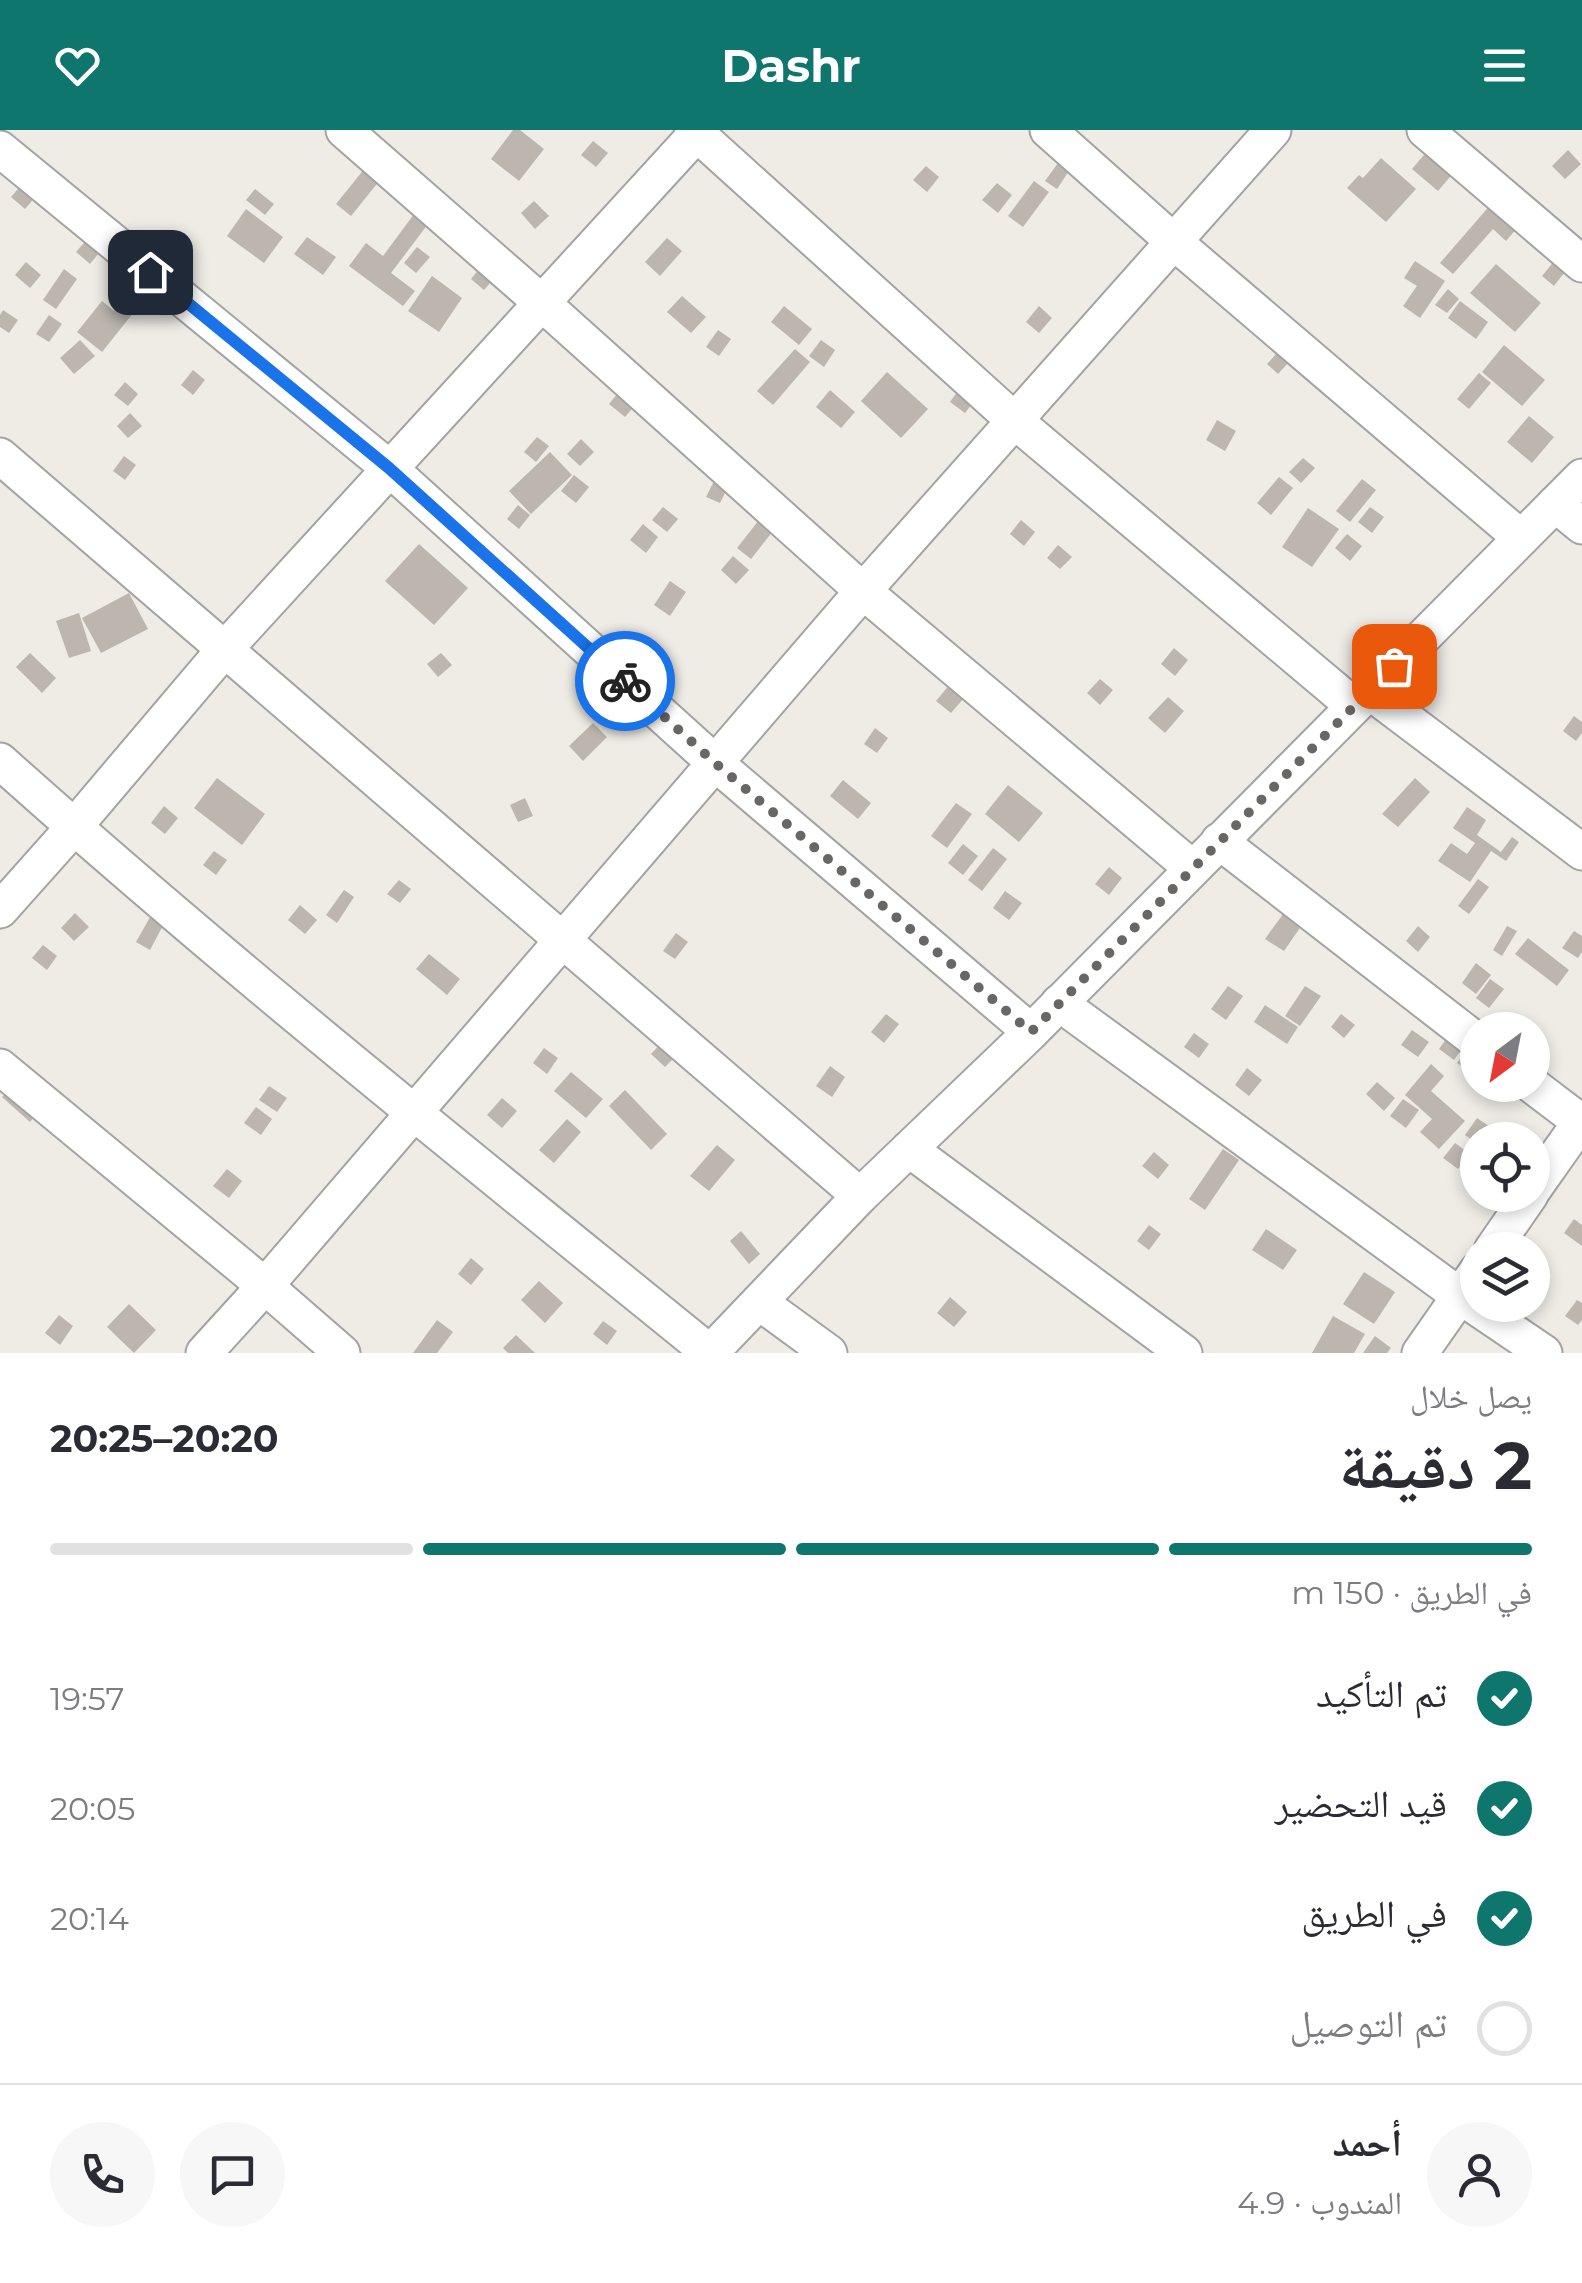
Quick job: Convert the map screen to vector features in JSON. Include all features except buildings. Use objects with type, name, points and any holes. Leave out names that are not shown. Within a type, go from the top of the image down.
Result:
[{"type":"street","points":[[344,130],[863,591],[1192,868]]},
{"type":"street","points":[[1048,130],[1521,538]]},
{"type":"street","points":[[204,1353],[863,591],[1273,130]]},
{"type":"street","points":[[1425,130],[1582,264]]},
{"type":"street","points":[[0,910],[224,650],[697,131],[1015,421],[1362,698],[1582,852]]},
{"type":"street","points":[[0,149],[389,468],[714,762],[1031,1032]]},
{"type":"street","points":[[0,456],[860,1196]]},
{"type":"street","points":[[0,761],[414,1113],[710,1353],[860,1196],[1031,1032],[1521,538],[1568,515],[1582,476]]},
{"type":"street","points":[[1219,842],[1460,1028]]},
{"type":"street","points":[[1059,1003],[1460,1277]]},
{"type":"street","points":[[0,1067],[342,1353]]},
{"type":"street","points":[[1550,1098],[1582,1122],[1550,1167]]},
{"type":"street","points":[[909,1149],[1184,1353]]},
{"type":"street","points":[[1420,1353],[1460,1296]]},
{"type":"street","points":[[759,1302],[830,1353]]},
{"type":"street","points":[[1511,1322],[1544,1353]]},
{"type":"way so far","points":[[625,681],[714,762],[1031,1032],[1394,666]]},
{"type":"route","points":[[150,272],[389,468],[625,681]]}]
